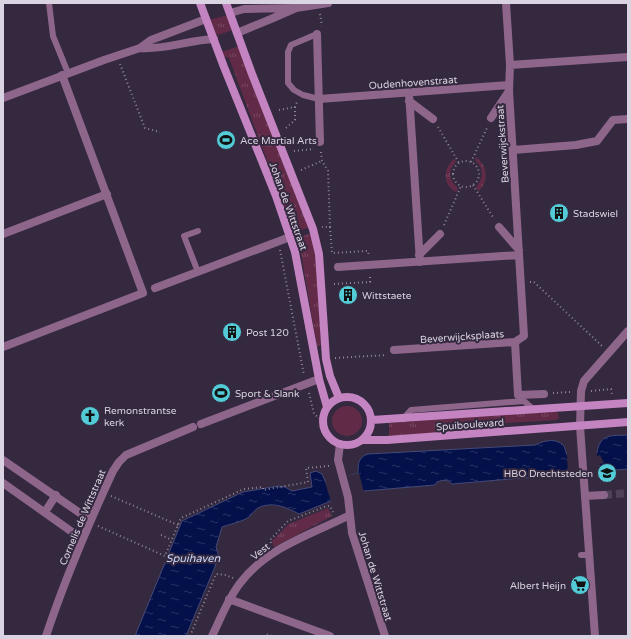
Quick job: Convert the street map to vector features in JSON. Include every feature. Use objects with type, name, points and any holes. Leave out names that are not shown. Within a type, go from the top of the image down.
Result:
[{"type":"street","name":"Johan de Wittstraat","points":[[200,3],[276,196],[297,259],[319,379],[327,407]]},
{"type":"street","name":"Johan de Wittstraat","points":[[226,3],[255,82],[313,229],[319,254],[326,359],[330,376],[339,398]]},
{"type":"street","points":[[230,12],[244,9],[296,8],[328,3]]},
{"type":"street","name":"Beverwijckstraat","points":[[506,3],[510,65],[509,88],[520,283]]},
{"type":"street","points":[[237,33],[271,20],[296,8]]},
{"type":"street","points":[[3,98],[65,74],[140,48],[151,40],[206,19]]},
{"type":"street","points":[[317,34],[320,145]]},
{"type":"street","points":[[140,48],[155,49],[197,40],[214,39]]},
{"type":"street","points":[[510,65],[628,57]]},
{"type":"street","points":[[3,348],[143,293],[65,74]]},
{"type":"street","points":[[491,118],[509,88]]},
{"type":"street","name":"Oudenhovenstraat","points":[[319,99],[409,97],[509,88]]},
{"type":"street","points":[[409,97],[433,119]]},
{"type":"street","points":[[409,97],[419,259]]},
{"type":"street","points":[[513,150],[576,146],[597,140],[613,120],[628,119]]},
{"type":"street","points":[[3,234],[107,194]]},
{"type":"street","points":[[499,227],[519,252]]},
{"type":"street","points":[[419,259],[440,234]]},
{"type":"street","points":[[155,288],[290,237]]},
{"type":"street","points":[[338,267],[369,266],[419,259],[519,252]]},
{"type":"street","name":"Beverwijcksplaats","points":[[394,350],[515,342],[524,336],[520,283]]},
{"type":"street","points":[[595,636],[585,555],[585,496],[580,426],[581,391],[584,381],[628,331]]},
{"type":"street","points":[[515,342],[518,395],[544,394]]},
{"type":"street","name":"Cornelis de Wittstraat","points":[[46,636],[82,539],[118,462],[126,455],[319,379]]},
{"type":"street","points":[[351,397],[361,401],[369,409],[372,420],[369,431],[362,440],[355,444],[340,444],[330,438],[324,427],[323,418],[327,407],[334,400],[339,398],[351,397]]},
{"type":"street","name":"Spuiboulevard","points":[[372,420],[628,403]]},
{"type":"street","name":"Spuiboulevard","points":[[362,440],[388,440],[628,422]]},
{"type":"street","points":[[339,466],[338,460],[340,444]]},
{"type":"street","points":[[3,460],[90,521]]},
{"type":"street","name":"Johan de Wittstraat","points":[[339,466],[348,497],[352,533],[385,636]]},
{"type":"street","points":[[3,483],[82,539]]},
{"type":"street","points":[[585,496],[604,495]]},
{"type":"street","points":[[45,512],[56,496]]},
{"type":"street","name":"Vest","points":[[212,636],[229,599],[241,582],[258,565],[274,552],[350,515]]},
{"type":"street","points":[[229,599],[311,633],[330,636]]},
{"type":"lane","points":[[49,3],[53,36],[65,74]]},
{"type":"lane","points":[[317,34],[291,45],[288,52],[288,83],[300,94],[319,99]]},
{"type":"lane","points":[[198,231],[184,236],[198,272]]},
{"type":"path","points":[[315,4],[322,29],[317,34]]},
{"type":"path","points":[[117,56],[145,128],[160,132]]},
{"type":"path","points":[[286,128],[295,120],[295,107],[300,94]]},
{"type":"path","points":[[279,110],[295,107]]},
{"type":"path","points":[[471,162],[491,118]]},
{"type":"path","points":[[433,119],[459,163]]},
{"type":"path","points":[[294,151],[320,145],[322,161],[328,171],[332,253],[368,251],[370,282],[334,284]]},
{"type":"path","points":[[301,170],[322,161]]},
{"type":"path","points":[[463,161],[471,162],[476,165],[479,176],[472,185],[462,186],[456,182],[453,174],[454,169],[463,161]]},
{"type":"path","points":[[472,185],[499,227]]},
{"type":"path","points":[[440,234],[462,186]]},
{"type":"path","name":"Johan de Wittstraat","points":[[313,229],[323,226],[330,227]]},
{"type":"path","points":[[278,241],[300,361]]},
{"type":"path","points":[[520,283],[534,282],[609,352]]},
{"type":"path","points":[[326,359],[391,355],[394,350]]},
{"type":"path","points":[[90,521],[165,556],[181,518],[244,489],[263,487],[263,490],[308,482],[306,468],[339,466]]},
{"type":"path","points":[[103,492],[178,525]]},
{"type":"path","points":[[274,552],[270,540],[288,521],[330,506],[336,522]]},
{"type":"path","points":[[161,535],[172,540]]},
{"type":"path","points":[[190,636],[216,574],[226,575],[241,582]]},
{"type":"path","points":[[264,636],[265,634],[272,636]]},
{"type":"green space","points":[[228,15],[233,30],[218,35],[214,33],[209,20]]},
{"type":"green space","points":[[239,46],[310,227],[294,233],[229,58],[223,56],[222,52]]},
{"type":"green space","points":[[476,157],[483,165],[486,174],[484,183],[479,191],[476,187],[482,177],[482,173],[480,166],[475,160]]},
{"type":"green space","points":[[454,159],[456,162],[451,168],[450,175],[451,179],[458,188],[456,192],[451,189],[446,181],[446,172],[450,163]]},
{"type":"green space","points":[[312,233],[317,268],[321,344],[317,347],[300,247],[296,238]]},
{"type":"green space","points":[[347,406],[358,410],[362,421],[358,432],[347,436],[336,432],[332,421],[336,410]]},
{"type":"green space","points":[[554,411],[558,413],[559,418],[556,420],[507,423],[489,430],[389,436],[389,423]]},
{"type":"green space","points":[[328,508],[332,516],[274,547],[272,541],[289,524]]},
{"type":"water","name":"Spuihaven","points":[[628,435],[628,469],[452,484],[449,481],[443,480],[437,482],[435,485],[364,491],[331,501],[299,514],[284,507],[274,505],[258,508],[246,519],[222,527],[216,547],[219,557],[186,636],[135,636],[182,521],[243,492],[278,486],[285,487],[292,491],[312,487],[310,473],[316,471],[322,474],[326,483],[358,473],[360,459],[368,454],[535,445],[550,441],[557,441],[561,443],[564,446],[567,455],[597,453],[601,442],[607,437]]},
{"type":"pier","points":[[597,452],[597,456],[600,455],[604,463],[600,464],[600,473],[568,476],[567,454]]},
{"type":"pier","points":[[359,473],[364,492],[331,502],[325,482]]},
{"type":"tunnel","points":[[604,495],[628,493]]},
{"type":"place","name":"Ace Martial Arts","points":[[226,140]]},
{"type":"place","name":"Stadswiel","points":[[559,213]]},
{"type":"place","name":"Wittstaete","points":[[348,295]]},
{"type":"place","name":"Post 120","points":[[232,332]]},
{"type":"place","name":"Sport & Slank","points":[[221,393]]},
{"type":"place","name":"Remonstrantse kerk","points":[[90,416]]},
{"type":"place","name":"HBO Drechtsteden","points":[[607,473]]},
{"type":"place","name":"Albert Heijn","points":[[580,585]]}]
